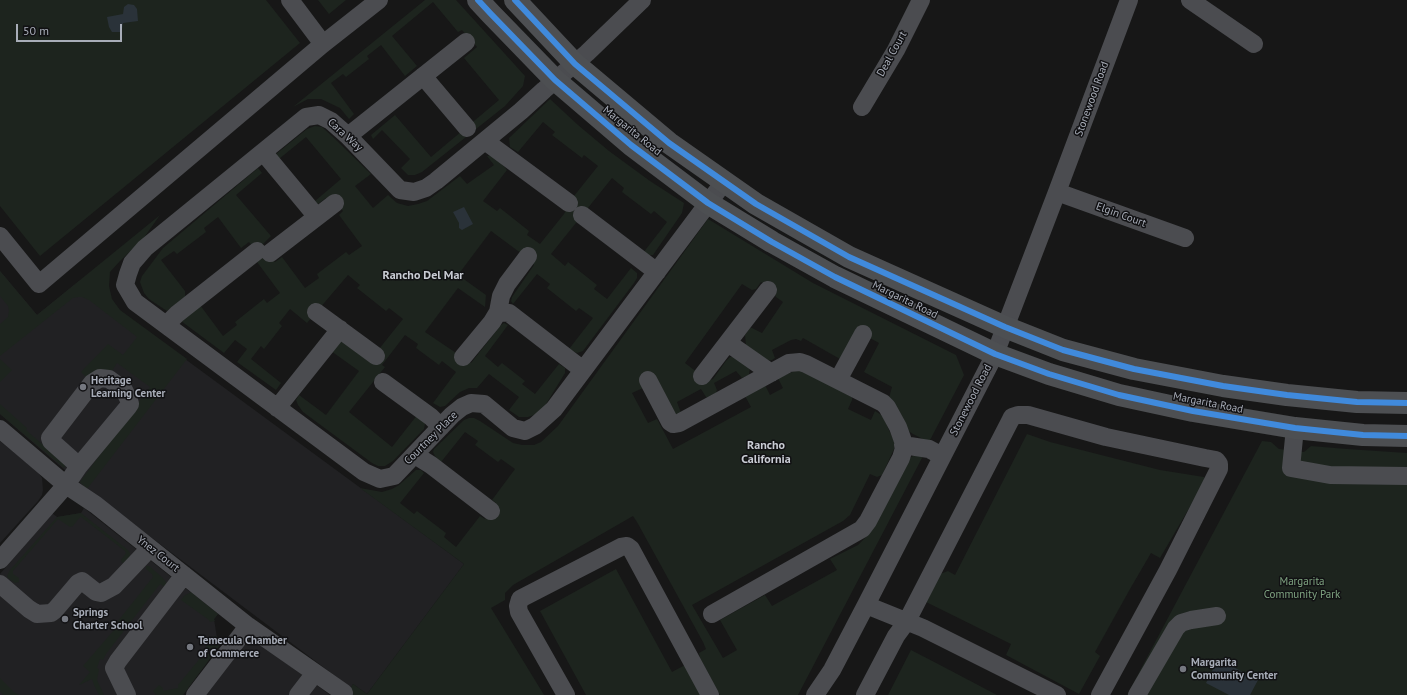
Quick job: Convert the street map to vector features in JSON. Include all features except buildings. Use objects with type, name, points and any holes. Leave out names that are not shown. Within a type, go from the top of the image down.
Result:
[{"type":"main road","name":"Margarita Road","points":[[478,0],[555,80],[631,145],[708,203],[772,242],[835,277],[995,354],[1049,374],[1119,395],[1193,411],[1256,423],[1295,428],[1364,435],[1407,436]]},
{"type":"main road","name":"Margarita Road","points":[[515,0],[575,64],[669,143],[756,204],[849,257],[1005,327],[1063,350],[1134,369],[1216,385],[1287,395],[1357,402],[1407,404]]},
{"type":"street","points":[[290,0],[323,44]]},
{"type":"street","points":[[0,236],[38,284],[323,44],[379,0]]},
{"type":"street","name":"Cara Way","points":[[125,285],[132,263],[145,248],[306,117],[319,115],[331,121],[348,136],[400,190],[414,192],[426,188],[485,141],[575,64],[642,0]]},
{"type":"street","name":"Deal Court","points":[[862,107],[896,50],[921,0]]},
{"type":"street","name":"Stonewood Road","points":[[815,695],[832,670],[995,354],[1129,0]]},
{"type":"street","points":[[1190,0],[1254,44]]},
{"type":"street","points":[[348,136],[466,42]]},
{"type":"street","points":[[423,76],[467,128]]},
{"type":"street","points":[[485,141],[569,203]]},
{"type":"street","points":[[263,152],[317,217]]},
{"type":"street","name":"Courtney Place","points":[[125,285],[135,302],[364,472],[380,479],[394,476],[462,407],[471,403],[484,404],[513,428],[525,431],[535,426],[554,409],[724,182]]},
{"type":"street","name":"Elgin Court","points":[[1057,192],[1184,238]]},
{"type":"street","points":[[166,325],[177,314],[263,252],[317,217],[335,203]]},
{"type":"street","points":[[582,215],[657,272]]},
{"type":"street","points":[[463,358],[492,322],[498,312],[501,296],[507,284],[528,256]]},
{"type":"street","points":[[702,376],[768,290]]},
{"type":"street","points":[[316,312],[376,356]]},
{"type":"street","points":[[498,312],[509,314],[584,370]]},
{"type":"street","points":[[277,408],[340,329]]},
{"type":"street","points":[[838,380],[863,334]]},
{"type":"street","points":[[728,342],[771,373]]},
{"type":"street","points":[[648,380],[670,422],[673,424],[679,423],[789,363],[800,362],[838,380],[887,407],[898,427],[903,445],[901,458],[868,521],[862,529],[712,614]]},
{"type":"street","points":[[0,560],[66,485],[79,466],[130,404],[128,395],[124,390],[109,379],[100,378],[92,383],[50,438],[51,441],[79,466]]},
{"type":"street","points":[[384,382],[432,417],[441,427]]},
{"type":"street","points":[[865,695],[896,636],[907,621],[1012,417],[1018,415],[1028,415],[1112,439],[1216,460],[1219,464],[1219,469],[1168,570],[1100,695]]},
{"type":"street","points":[[1295,428],[1291,468],[1330,475],[1407,476]]},
{"type":"street","name":"Ynez Court","points":[[0,429],[66,485],[96,505],[248,626],[344,693]]},
{"type":"street","points":[[903,445],[929,449],[942,456]]},
{"type":"street","points":[[415,455],[431,465],[491,511]]},
{"type":"street","points":[[566,695],[519,612],[518,606],[520,599],[621,547],[627,546],[631,549],[710,695]]},
{"type":"street","points":[[0,584],[37,614],[51,613],[78,582],[82,581],[96,592],[101,593],[114,586],[150,548]]},
{"type":"street","points":[[127,695],[114,668],[184,575]]},
{"type":"street","points":[[866,605],[923,628],[1057,695]]},
{"type":"street","points":[[1138,695],[1176,628],[1182,623],[1191,620],[1217,616]]},
{"type":"street","points":[[195,695],[248,626]]},
{"type":"street","points":[[298,695],[315,673]]},
{"type":"shaded area","points":[[128,4],[134,5],[137,9],[138,21],[123,23],[120,32],[112,32],[109,27],[107,17],[123,14],[124,7]]},
{"type":"shaded area","points":[[464,207],[473,224],[462,230],[459,228],[459,223],[453,212]]},
{"type":"shaded area","points":[[0,271],[37,315],[79,281],[464,564],[367,694],[353,684],[351,688],[87,489],[0,414]]},
{"type":"shaded area","points":[[0,441],[38,472],[42,478],[43,490],[38,501],[0,543]]},
{"type":"shaded area","name":"Springs Charter School","points":[[84,508],[218,614],[214,619],[217,638],[222,642],[183,695],[0,695],[0,574],[52,513],[57,517],[81,513]]},
{"type":"shaded area","points":[[250,643],[257,643],[263,646],[330,695],[205,695],[243,646]]},
{"type":"shaded area","points":[[1218,659],[1258,680],[1250,695],[1229,695],[1206,683]]},
{"type":"green space","points":[[0,0],[266,0],[300,43],[40,256],[0,206]]},
{"type":"green space","points":[[318,0],[346,0],[329,14]]},
{"type":"green space","points":[[425,0],[456,0],[525,76],[523,86],[505,106],[422,172],[415,175],[408,175],[401,168],[410,159],[382,130],[373,139],[371,135],[395,115],[431,157],[499,100],[464,58],[477,47],[462,30],[458,32],[433,2],[392,36],[417,66],[405,76],[381,45],[367,56],[369,59],[346,77],[343,74],[331,83],[354,114],[349,119],[340,108],[321,99],[308,99],[293,107]]},
{"type":"green space","points":[[550,99],[609,151],[650,181],[684,203],[682,213],[653,255],[648,255],[643,253],[667,222],[654,211],[651,214],[622,192],[624,188],[612,178],[551,254],[565,266],[568,262],[597,285],[594,289],[607,299],[631,268],[637,273],[637,278],[634,283],[583,351],[577,353],[569,349],[593,318],[579,308],[576,311],[547,288],[550,284],[537,274],[513,304],[511,301],[512,297],[534,265],[528,256],[518,251],[491,231],[458,275],[486,295],[485,307],[458,288],[425,332],[471,363],[501,325],[504,323],[508,325],[485,356],[498,367],[502,363],[525,381],[522,384],[535,394],[559,364],[565,368],[565,373],[543,409],[537,414],[528,417],[519,417],[509,410],[519,397],[489,374],[477,388],[469,388],[460,392],[445,406],[440,407],[433,403],[456,372],[442,361],[439,365],[416,348],[418,344],[405,335],[382,365],[385,367],[349,412],[392,447],[418,414],[424,419],[424,429],[393,461],[385,466],[378,466],[303,412],[296,400],[299,395],[326,415],[359,371],[331,351],[341,340],[379,349],[403,319],[389,308],[386,311],[357,288],[360,285],[348,275],[307,323],[290,309],[279,323],[282,326],[264,349],[261,346],[251,359],[281,383],[276,390],[237,362],[247,349],[235,340],[224,353],[181,321],[200,305],[223,336],[237,325],[235,322],[264,299],[267,303],[280,293],[257,262],[257,251],[249,242],[241,248],[218,217],[204,228],[206,232],[177,254],[174,251],[161,260],[185,291],[185,297],[167,311],[149,299],[144,293],[140,282],[142,276],[163,248],[258,168],[262,173],[236,195],[271,236],[263,244],[275,262],[282,257],[305,288],[319,278],[317,274],[346,252],[349,255],[362,246],[339,215],[343,211],[331,198],[326,198],[318,204],[315,201],[341,179],[306,137],[279,159],[276,154],[307,129],[315,126],[322,127],[371,174],[355,186],[373,208],[388,195],[397,203],[408,206],[427,201],[460,176],[467,184],[494,165],[487,156],[492,155],[496,157],[507,170],[483,201],[497,211],[500,208],[529,231],[527,235],[540,244],[564,214],[574,196],[598,166],[584,155],[582,158],[552,135],[555,132],[543,122],[518,152],[510,147],[509,138]]},
{"type":"green space","points":[[160,215],[143,239],[110,272],[109,286],[112,299],[120,310],[187,359],[87,489],[80,482],[150,387],[117,363],[112,371],[109,372],[96,371],[86,377],[81,372],[108,344],[123,355],[137,337],[89,300],[78,297],[73,298],[0,356],[0,324],[8,317],[9,310],[8,306],[0,296],[0,271],[37,315]]},
{"type":"green space","points":[[708,219],[813,283],[956,355],[964,375],[929,442],[907,430],[889,398],[892,387],[864,372],[879,343],[870,338],[871,335],[857,328],[840,359],[803,338],[801,341],[796,339],[791,340],[772,350],[775,358],[766,361],[746,345],[745,335],[750,328],[762,333],[783,302],[776,297],[775,295],[777,292],[761,282],[756,289],[752,290],[742,284],[685,363],[709,380],[713,379],[730,357],[734,357],[750,367],[749,375],[742,378],[736,371],[714,383],[717,390],[716,393],[706,397],[701,389],[677,402],[681,413],[679,414],[676,414],[643,388],[632,393],[648,423],[657,419],[673,449],[751,407],[745,396],[765,385],[770,395],[783,388],[778,378],[797,370],[805,372],[852,397],[848,409],[871,420],[875,411],[880,414],[883,417],[895,443],[894,449],[882,475],[877,477],[870,474],[850,515],[843,521],[692,605],[723,658],[737,650],[720,620],[765,595],[772,606],[837,570],[830,559],[858,545],[865,538],[872,529],[906,462],[915,455],[923,456],[798,695],[720,695],[700,658],[699,653],[706,649],[703,642],[633,516],[513,585],[505,593],[505,600],[491,608],[544,695],[346,695],[353,684],[367,694],[464,564],[360,488],[382,492],[399,485],[416,470],[421,470],[424,473],[400,503],[414,514],[417,511],[446,533],[444,537],[456,547],[480,516],[485,519],[496,503],[492,500],[515,469],[501,459],[498,462],[475,445],[478,441],[465,432],[441,462],[435,456],[433,452],[434,449],[464,420],[469,418],[474,418],[480,421],[513,443],[534,445],[541,442],[558,426]]},
{"type":"green space","points":[[0,359],[12,370],[0,382]]},
{"type":"green space","points":[[0,404],[27,428],[26,430],[66,465],[64,468],[0,414]]},
{"type":"green space","points":[[1027,434],[1050,442],[1160,470],[1204,477],[1205,481],[1160,558],[1151,553],[1095,652],[1100,656],[1079,694],[1006,655],[1011,644],[926,602],[940,574],[948,571],[955,575]]},
{"type":"green space","name":"Margarita Community Park","points":[[1262,441],[1271,442],[1279,449],[1304,452],[1311,446],[1407,453],[1407,695],[1127,695]]},
{"type":"green space","points":[[81,513],[128,550],[130,556],[125,562],[122,563],[121,560],[126,553],[125,551],[81,517],[73,526],[70,527],[58,519],[13,571],[13,574],[19,578],[19,582],[15,583],[8,578],[7,576],[10,570],[57,517]]},
{"type":"green space","points":[[146,566],[149,566],[162,577],[166,582],[166,585],[165,587],[160,584],[103,660],[100,659],[97,668],[99,669],[97,680],[104,695],[99,695],[92,679],[79,685],[90,672],[83,666],[120,623],[118,621],[153,577],[152,574],[146,569]]},
{"type":"green space","points":[[616,569],[672,672],[685,665],[701,695],[586,695],[540,611]]},
{"type":"green space","points":[[191,592],[218,614],[214,619],[215,621],[210,622],[181,600],[184,596]]},
{"type":"green space","points":[[214,636],[217,636],[217,638],[222,642],[183,695],[156,695],[153,691],[159,685],[163,688],[163,691],[178,688],[178,685],[202,656],[200,655]]},
{"type":"green space","points":[[911,650],[940,665],[997,695],[888,695]]},
{"type":"green space","points":[[0,678],[19,695],[3,695],[0,691]]},
{"type":"cycle path","points":[[478,0],[555,80],[631,145],[708,203],[772,242],[835,277],[995,354],[1049,374],[1119,395],[1193,411],[1295,428],[1363,435],[1407,436]]},
{"type":"cycle path","points":[[515,0],[575,64],[669,143],[756,204],[849,257],[1005,327],[1063,350],[1134,369],[1223,386],[1287,395],[1357,402],[1407,403]]},
{"type":"place","name":"Heritage Learning Center","points":[[83,387]]},
{"type":"place","name":"Springs Charter School","points":[[65,619]]},
{"type":"place","name":"Temecula Chamber of Commerce","points":[[190,647]]},
{"type":"place","name":"Margarita Community Center","points":[[1183,669]]},
{"type":"district","name":"Rancho Del Mar","points":[[423,276]]},
{"type":"district","name":"Rancho California","points":[[766,453]]}]
